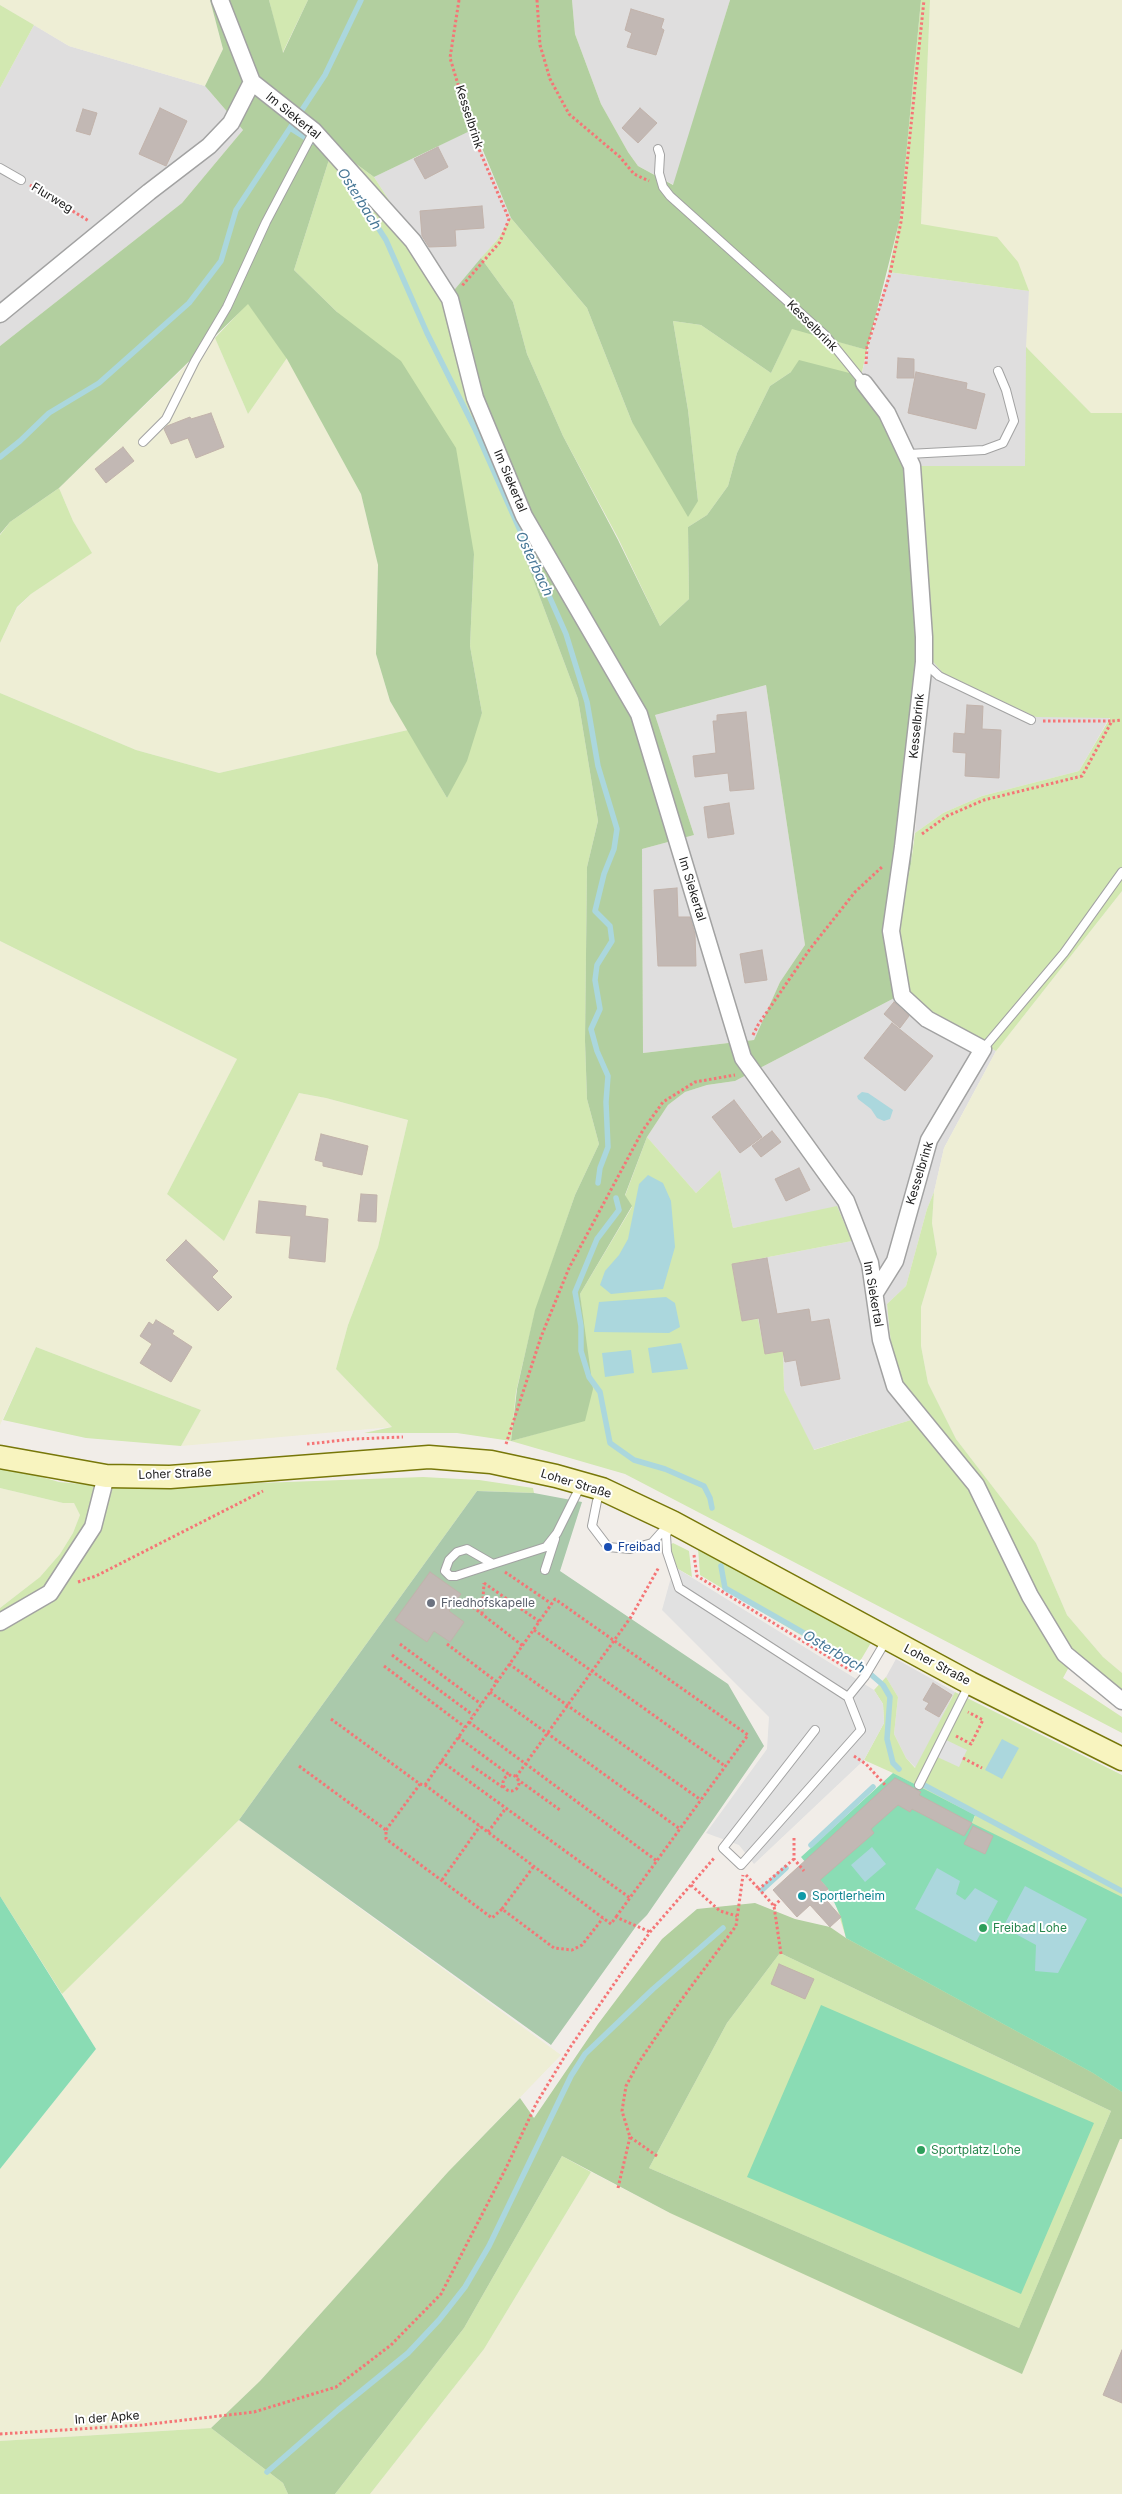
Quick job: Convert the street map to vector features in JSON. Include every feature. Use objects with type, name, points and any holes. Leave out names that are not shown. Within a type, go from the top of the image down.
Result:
[{"type":"street","points":[[220,0],[252,82]]},
{"type":"street","name":"Im Siekertal","points":[[0,314],[103,229],[209,146],[231,122],[252,82],[310,129],[412,241],[450,299],[475,398],[524,516],[639,714],[743,1058],[846,1201],[870,1263],[884,1357],[895,1386],[976,1485],[1030,1596],[1065,1654],[1122,1702]]},
{"type":"street","name":"Kesselbrink","points":[[864,383],[887,413],[908,454],[912,466],[924,662],[903,847],[891,931],[902,996],[927,1019],[983,1048],[929,1140],[895,1261],[875,1293]]},
{"type":"street","name":"Loher Straße","points":[[0,1457],[106,1476],[170,1477],[429,1457],[491,1462],[592,1486],[672,1522],[970,1683],[1122,1760]]},
{"type":"street","points":[[0,1622],[50,1593],[93,1527],[106,1476]]},
{"type":"lane","points":[[143,442],[166,419],[195,361],[227,307],[266,222],[305,145],[310,129]]},
{"type":"lane","points":[[658,149],[660,155],[659,173],[663,187]]},
{"type":"lane","name":"Flurweg","points":[[0,168],[21,180]]},
{"type":"lane","name":"Kesselbrink","points":[[663,187],[670,196],[825,335],[864,383]]},
{"type":"lane","points":[[908,454],[984,450],[1003,443],[1014,421],[1006,390],[998,371]]},
{"type":"lane","points":[[924,662],[940,676],[1031,720]]},
{"type":"lane","points":[[983,1048],[1064,953],[1122,872]]},
{"type":"lane","points":[[592,1486],[597,1501],[592,1526],[608,1547],[630,1549],[652,1543],[672,1522]]},
{"type":"lane","points":[[489,1566],[467,1550],[457,1552],[449,1560],[445,1571],[450,1576],[456,1576],[489,1566],[546,1547],[592,1486]]},
{"type":"lane","points":[[672,1522],[666,1535],[667,1552],[680,1588],[848,1697],[862,1730],[742,1865],[723,1848],[815,1730]]},
{"type":"lane","points":[[545,1570],[557,1532]]},
{"type":"lane","points":[[848,1697],[865,1676],[887,1638]]},
{"type":"lane","points":[[919,1784],[970,1683]]},
{"type":"path","name":"Kesselbrink","points":[[450,299],[500,242],[509,219],[475,140],[450,58],[458,0]]},
{"type":"path","points":[[537,0],[540,45],[550,79],[569,114],[620,157],[634,174],[663,187]]},
{"type":"path","points":[[864,383],[867,347],[890,274],[901,222],[924,0]]},
{"type":"path","name":"Flurweg","points":[[21,180],[103,229]]},
{"type":"path","points":[[1031,720],[1122,720]]},
{"type":"path","points":[[506,1444],[541,1337],[569,1268],[643,1130],[663,1102],[694,1082],[739,1074],[743,1058],[758,1025],[810,949],[855,892],[903,847],[948,816],[984,800],[1082,776],[1112,721]]},
{"type":"path","points":[[517,1778],[632,1617],[667,1552]]},
{"type":"path","points":[[482,1615],[484,1583],[489,1566],[552,1604]]},
{"type":"path","points":[[484,1583],[540,1622]]},
{"type":"path","points":[[331,1719],[420,1784],[425,1785],[611,1924],[748,1735],[555,1599],[425,1785]]},
{"type":"path","points":[[469,1604],[522,1646]]},
{"type":"path","points":[[534,1630],[725,1766]]},
{"type":"path","points":[[400,1644],[481,1704]]},
{"type":"path","points":[[447,1644],[497,1682]]},
{"type":"path","points":[[392,1655],[474,1716]]},
{"type":"path","points":[[510,1664],[701,1800]]},
{"type":"path","points":[[384,1666],[465,1727]]},
{"type":"path","points":[[490,1692],[680,1830]]},
{"type":"path","points":[[946,1731],[971,1744],[983,1720],[958,1707]]},
{"type":"path","points":[[469,1722],[657,1861]]},
{"type":"path","points":[[458,1737],[560,1810]]},
{"type":"path","points":[[963,1758],[982,1768]]},
{"type":"path","points":[[441,1761],[630,1898]]},
{"type":"path","points":[[866,1764],[886,1786]]},
{"type":"path","points":[[299,1766],[386,1830]]},
{"type":"path","points":[[472,1766],[509,1791],[516,1789],[519,1784],[517,1778]]},
{"type":"path","points":[[506,1789],[503,1784],[504,1779],[511,1776]]},
{"type":"path","points":[[420,1784],[386,1830],[386,1839],[492,1918],[502,1909],[534,1866]]},
{"type":"path","points":[[488,1832],[506,1808]]},
{"type":"path","points":[[442,1880],[480,1826]]},
{"type":"path","points":[[794,1838],[794,1859],[804,1871]]},
{"type":"path","name":"In der Apke","points":[[0,2434],[142,2425],[254,2412],[336,2388],[391,2346],[441,2294],[506,2168],[536,2104],[571,2046],[650,1932],[723,1848]]},
{"type":"path","points":[[760,1889],[794,1859]]},
{"type":"path","points":[[618,2188],[630,2137],[622,2111],[626,2086],[639,2062],[679,2003],[736,1926],[744,1874],[774,1906],[781,1954]]},
{"type":"path","points":[[691,1885],[720,1912],[737,1916]]},
{"type":"path","points":[[774,1906],[781,1900]]},
{"type":"path","points":[[502,1909],[554,1948],[572,1950],[582,1945],[603,1918]]},
{"type":"path","points":[[616,1917],[650,1932]]},
{"type":"path","points":[[630,2137],[657,2156]]},
{"type":"shaded area","points":[[572,0],[730,0],[674,185],[638,166],[601,104],[575,34]]},
{"type":"shaded area","points":[[34,25],[69,46],[205,86],[243,130],[182,203],[0,346],[0,88]]},
{"type":"shaded area","points":[[473,129],[511,218],[497,240],[450,295],[374,177]]},
{"type":"shaded area","points":[[888,272],[1029,291],[1025,466],[918,466],[861,376]]},
{"type":"shaded area","points":[[929,657],[1036,717],[1110,717],[1079,771],[982,796],[943,813],[915,833]]},
{"type":"shaded area","points":[[766,685],[805,945],[780,982],[754,1040],[643,1053],[642,849],[694,835],[655,715]]},
{"type":"shaded area","points":[[904,993],[929,1015],[996,1051],[944,1148],[934,1192],[927,1209],[906,1286],[887,1304],[891,1344],[900,1382],[915,1404],[911,1420],[813,1450],[784,1390],[783,1351],[765,1354],[742,1321],[732,1264],[852,1241],[837,1207],[733,1228],[720,1170],[696,1193],[647,1137],[668,1105],[685,1092],[707,1085],[735,1081]]},
{"type":"shaded area","points":[[678,1569],[874,1690],[883,1704],[884,1723],[864,1760],[754,1864],[739,1845],[706,1833],[767,1749],[769,1717],[662,1610],[670,1581]]},
{"type":"shaded area","points":[[896,1659],[955,1692],[916,1768],[906,1758],[894,1734],[898,1697],[886,1677]]},
{"type":"shaded area","points":[[942,1738],[967,1750],[959,1767],[933,1755]]},
{"type":"green space","points":[[0,0],[210,0],[223,49],[205,86],[69,46],[0,5]]},
{"type":"green space","points":[[210,0],[269,0],[283,53],[308,0],[572,0],[575,34],[601,104],[638,166],[673,185],[730,0],[921,0],[900,219],[867,350],[792,329],[771,373],[701,325],[673,321],[688,410],[698,501],[688,517],[632,422],[587,308],[511,218],[474,129],[374,177],[333,147],[294,270],[337,312],[401,361],[456,448],[474,554],[470,646],[482,713],[467,761],[447,798],[390,701],[376,654],[378,565],[361,494],[287,359],[248,304],[59,488],[10,522],[0,534],[0,346],[182,203],[243,130],[205,86],[223,49]]},
{"type":"green space","points":[[269,0],[308,0],[282,54],[282,53]]},
{"type":"green space","points":[[921,0],[930,0],[921,224],[997,237],[1018,262],[1029,291],[888,272],[900,219]]},
{"type":"green space","points":[[930,0],[1122,0],[1122,413],[1091,413],[1026,347],[1029,291],[921,224]]},
{"type":"green space","points":[[0,5],[34,25],[0,88]]},
{"type":"green space","points":[[333,147],[374,177],[450,295],[495,442],[524,555],[578,699],[598,821],[587,867],[585,1041],[587,1099],[599,1144],[575,1195],[535,1312],[516,1392],[511,1441],[457,1433],[364,1433],[392,1427],[336,1369],[348,1325],[378,1247],[408,1120],[326,1098],[299,1093],[224,1241],[167,1194],[237,1059],[0,941],[0,693],[136,750],[219,773],[408,730],[447,798],[482,713],[470,646],[474,554],[337,312],[294,270]]},
{"type":"green space","points":[[511,218],[587,308],[632,422],[698,501],[688,410],[673,321],[701,325],[771,373],[792,328],[867,350],[861,376],[791,372],[770,386],[737,453],[728,486],[707,515],[688,527],[689,599],[660,626],[618,538],[563,436],[527,354],[513,302],[481,258],[497,240]]},
{"type":"green space","points":[[481,258],[513,302],[527,354],[563,436],[618,540],[660,626],[689,599],[688,527],[707,515],[728,486],[737,453],[770,386],[791,372],[799,360],[861,376],[918,466],[929,657],[911,864],[896,930],[904,993],[735,1081],[707,1085],[685,1092],[668,1105],[647,1137],[625,1195],[632,1206],[580,1294],[593,1389],[585,1421],[511,1441],[517,1389],[535,1310],[575,1195],[599,1144],[587,1099],[585,1041],[587,867],[598,821],[578,699],[524,555],[495,442],[450,295]],"holes":[[[766,685],[805,945],[780,982],[754,1040],[643,1053],[642,849],[694,835],[655,715]]]},
{"type":"green space","points":[[248,303],[287,358],[248,414],[215,338]]},
{"type":"green space","points":[[215,338],[248,414],[287,358],[361,494],[378,565],[376,654],[390,701],[408,730],[219,773],[136,750],[0,693],[0,643],[17,608],[31,594],[91,553],[73,521],[59,488]]},
{"type":"green space","points":[[1026,347],[1091,413],[1122,413],[1122,891],[996,1051],[929,1015],[904,993],[896,931],[911,864],[915,833],[943,813],[982,796],[1079,771],[1110,718],[1036,717],[943,673],[929,657],[918,466],[1025,466]]},
{"type":"green space","points":[[59,488],[73,521],[92,553],[31,594],[17,607],[0,643],[0,535],[10,522]]},
{"type":"green space","points":[[1122,891],[1122,1673],[1103,1657],[1067,1615],[1036,1543],[956,1439],[928,1383],[921,1346],[921,1307],[937,1254],[932,1223],[934,1192],[944,1148],[996,1051]]},
{"type":"green space","points":[[0,941],[237,1059],[167,1194],[224,1241],[299,1093],[326,1098],[408,1120],[378,1247],[348,1325],[336,1369],[392,1427],[181,1446],[201,1410],[36,1347],[0,1425]]},
{"type":"green space","points":[[647,1137],[696,1193],[720,1170],[733,1228],[837,1206],[852,1241],[732,1264],[742,1321],[758,1319],[765,1354],[783,1351],[784,1390],[814,1450],[911,1420],[915,1404],[900,1382],[891,1344],[887,1304],[906,1286],[927,1209],[934,1192],[932,1223],[937,1254],[921,1307],[921,1346],[928,1383],[956,1439],[1036,1543],[1067,1615],[1103,1657],[1122,1673],[1122,1690],[1076,1654],[1063,1678],[1122,1717],[1122,1733],[625,1474],[511,1441],[585,1420],[585,1337],[580,1294],[632,1207],[625,1196]]},
{"type":"green space","points":[[36,1347],[201,1410],[181,1446],[86,1438],[3,1420]]},
{"type":"green space","points":[[0,1465],[59,1482],[124,1488],[423,1477],[479,1480],[533,1488],[534,1493],[477,1491],[239,1820],[62,1994],[0,1896],[0,1608],[40,1577],[60,1554],[73,1533],[80,1515],[74,1503],[63,1503],[0,1488]]},
{"type":"green space","points":[[0,1488],[63,1503],[74,1503],[80,1515],[73,1533],[60,1554],[40,1577],[0,1608]]},
{"type":"green space","points":[[477,1491],[534,1493],[582,1502],[560,1571],[728,1684],[764,1746],[647,1915],[637,1925],[551,2045],[239,1820]]},
{"type":"green space","points":[[673,1543],[689,1551],[692,1577],[678,1569],[670,1551],[670,1545]]},
{"type":"green space","points":[[698,1548],[872,1641],[856,1668],[700,1575]]},
{"type":"green space","name":"Freibad Lohe","points":[[886,1677],[898,1697],[894,1734],[906,1758],[915,1768],[955,1692],[1122,1775],[1122,2101],[846,1938],[836,1905],[972,1823],[975,1816],[864,1760],[884,1723],[883,1704],[874,1690]]},
{"type":"green space","name":"Freibad Lohe","points":[[893,1773],[975,1815],[972,1823],[1122,1897],[1122,2092],[1093,2073],[846,1938],[841,1917],[828,1889],[801,1857]]},
{"type":"green space","points":[[239,1820],[561,2055],[448,2172],[260,2381],[211,2428],[0,2441],[0,2169],[96,2049],[62,1994]]},
{"type":"green space","points":[[0,1896],[96,2049],[0,2169]]},
{"type":"green space","points":[[755,1903],[795,1919],[830,1927],[846,1938],[1093,2073],[1122,2092],[1122,2139],[1120,2139],[1022,2374],[670,2213],[562,2156],[464,2328],[335,2494],[288,2494],[283,2483],[211,2428],[260,2381],[448,2172],[520,2098],[534,2118],[598,2024],[662,1939],[697,1909]],"holes":[[[780,1953],[1111,2111],[1019,2328],[649,2168],[727,2023]]]},
{"type":"green space","points":[[780,1953],[1111,2111],[1019,2328],[649,2168],[727,2023]]},
{"type":"green space","name":"Sportplatz Lohe","points":[[821,2005],[1094,2123],[1021,2294],[747,2177]]},
{"type":"green space","points":[[1122,2139],[1122,2494],[370,2494],[484,2349],[591,2172],[670,2213]]},
{"type":"green space","points":[[562,2156],[591,2172],[484,2349],[370,2494],[335,2494],[464,2328]]},
{"type":"green space","points":[[211,2428],[283,2483],[288,2494],[0,2494],[0,2441]]},
{"type":"water","points":[[862,1092],[868,1093],[893,1110],[890,1119],[884,1121],[877,1118],[871,1109],[858,1099],[857,1096]]},
{"type":"water","points":[[648,1175],[663,1183],[671,1201],[675,1247],[663,1289],[611,1294],[600,1285],[605,1271],[619,1255],[628,1239],[639,1184]]},
{"type":"water","points":[[666,1297],[675,1303],[680,1327],[669,1333],[594,1332],[599,1302]]},
{"type":"water","points":[[681,1343],[688,1369],[652,1373],[648,1348]]},
{"type":"water","points":[[631,1350],[634,1373],[605,1377],[602,1353]]},
{"type":"water","points":[[1002,1739],[1019,1748],[1002,1779],[985,1770]]},
{"type":"water","points":[[872,1847],[886,1864],[865,1882],[851,1865]]},
{"type":"water","points":[[937,1868],[960,1881],[956,1894],[965,1900],[975,1888],[998,1901],[976,1942],[915,1909]]},
{"type":"water","points":[[1025,1886],[1087,1919],[1058,1973],[1035,1971],[1036,1945],[1003,1927]]},
{"type":"building","points":[[631,9],[664,19],[661,28],[664,30],[656,55],[627,47],[632,33],[625,30]]},
{"type":"building","points":[[160,108],[187,121],[166,166],[139,154]]},
{"type":"building","points":[[640,108],[657,123],[638,143],[622,128]]},
{"type":"building","points":[[83,109],[97,113],[90,135],[76,131]]},
{"type":"building","points":[[438,147],[448,167],[425,179],[414,159]]},
{"type":"building","points":[[482,206],[484,228],[455,230],[456,246],[429,247],[422,236],[420,211]]},
{"type":"building","points":[[898,358],[914,359],[914,378],[897,378]]},
{"type":"building","points":[[916,372],[967,383],[966,389],[985,394],[976,429],[908,413]]},
{"type":"building","points":[[211,413],[224,447],[196,458],[188,438],[171,444],[164,429],[167,426],[190,417],[191,419]]},
{"type":"building","points":[[123,447],[134,461],[106,483],[95,469]]},
{"type":"building","points":[[967,705],[983,706],[982,729],[1001,730],[999,778],[965,776],[966,753],[953,752],[954,733],[965,734]]},
{"type":"building","points":[[746,712],[754,789],[730,791],[728,773],[695,777],[693,756],[716,753],[713,721],[717,721],[717,715]]},
{"type":"building","points":[[729,803],[734,834],[708,838],[704,807]]},
{"type":"building","points":[[677,888],[678,917],[690,917],[695,934],[696,966],[658,966],[654,890]]},
{"type":"building","points":[[762,950],[767,980],[745,983],[740,954]]},
{"type":"building","points":[[894,1002],[909,1016],[900,1028],[884,1014]]},
{"type":"building","points":[[892,1023],[933,1056],[905,1091],[864,1058]]},
{"type":"building","points":[[734,1100],[762,1137],[740,1153],[712,1117]]},
{"type":"building","points":[[772,1131],[781,1142],[761,1157],[752,1146]]},
{"type":"building","points":[[321,1134],[368,1146],[362,1175],[323,1166],[323,1162],[315,1160]]},
{"type":"building","points":[[799,1168],[810,1190],[786,1201],[775,1179]]},
{"type":"building","points":[[361,1194],[377,1195],[376,1222],[358,1221]]},
{"type":"building","points":[[259,1201],[306,1206],[305,1216],[328,1219],[325,1262],[289,1258],[291,1236],[256,1233]]},
{"type":"building","points":[[186,1240],[218,1271],[212,1277],[232,1297],[218,1311],[166,1260]]},
{"type":"building","points":[[767,1258],[777,1314],[809,1309],[811,1322],[829,1319],[840,1379],[801,1386],[796,1360],[785,1362],[783,1351],[765,1354],[759,1318],[742,1321],[732,1264]]},
{"type":"building","points":[[156,1320],[174,1331],[172,1334],[192,1347],[171,1382],[140,1363],[152,1344],[140,1336],[149,1322],[153,1325]]},
{"type":"building","name":"Friedhofskapelle","points":[[430,1572],[461,1594],[449,1611],[464,1622],[450,1642],[434,1631],[427,1642],[395,1620]]},
{"type":"building","points":[[933,1683],[952,1695],[939,1717],[925,1709],[929,1703],[923,1700]]},
{"type":"building","points":[[895,1778],[921,1792],[919,1795],[972,1823],[964,1836],[912,1809],[910,1812],[898,1805],[871,1829],[874,1833],[820,1880],[828,1889],[821,1894],[841,1917],[830,1927],[810,1905],[797,1917],[773,1890]]},
{"type":"building","points":[[973,1826],[993,1836],[985,1854],[964,1844]]},
{"type":"building","points":[[779,1964],[814,1979],[805,1999],[771,1984]]},
{"type":"building","points":[[1122,2350],[1122,2403],[1103,2395]]},
{"type":"waterway","name":"Osterbach","points":[[312,142],[290,128],[325,75],[361,0]]},
{"type":"waterway","points":[[0,457],[49,413],[99,383],[189,303],[221,261],[236,210],[290,128]]},
{"type":"waterway","name":"Osterbach","points":[[344,175],[386,240],[427,333],[475,429],[566,634],[587,702],[598,766],[617,829],[614,849],[604,874],[595,911],[610,926],[612,941],[597,965],[595,980],[600,1009],[591,1029],[597,1051],[608,1076],[606,1102],[608,1147],[600,1168],[598,1183]]},
{"type":"waterway","name":"Osterbach","points":[[616,1198],[619,1210],[597,1239],[575,1292],[581,1326],[581,1351],[589,1377],[600,1392],[610,1443],[634,1460],[665,1469],[704,1486],[710,1498],[712,1508]]},
{"type":"waterway","name":"Osterbach","points":[[721,1566],[725,1588],[860,1665],[883,1685],[890,1697],[887,1739],[893,1763],[899,1769]]},
{"type":"waterway","name":"Osterbach","points":[[924,1785],[1122,1891]]},
{"type":"waterway","points":[[811,1845],[873,1787]]},
{"type":"waterway","points":[[762,1890],[786,1868]]},
{"type":"waterway","points":[[267,2472],[338,2410],[408,2353],[439,2320],[465,2287],[489,2246],[571,2076],[585,2054],[653,1989],[723,1928]]},
{"type":"place","name":"Freibad","points":[[608,1547]]},
{"type":"place","name":"Friedhofskapelle","points":[[431,1603]]},
{"type":"place","name":"Sportlerheim","points":[[802,1896]]},
{"type":"place","name":"Freibad Lohe","points":[[983,1928]]},
{"type":"place","name":"Sportplatz Lohe","points":[[921,2150]]}]
